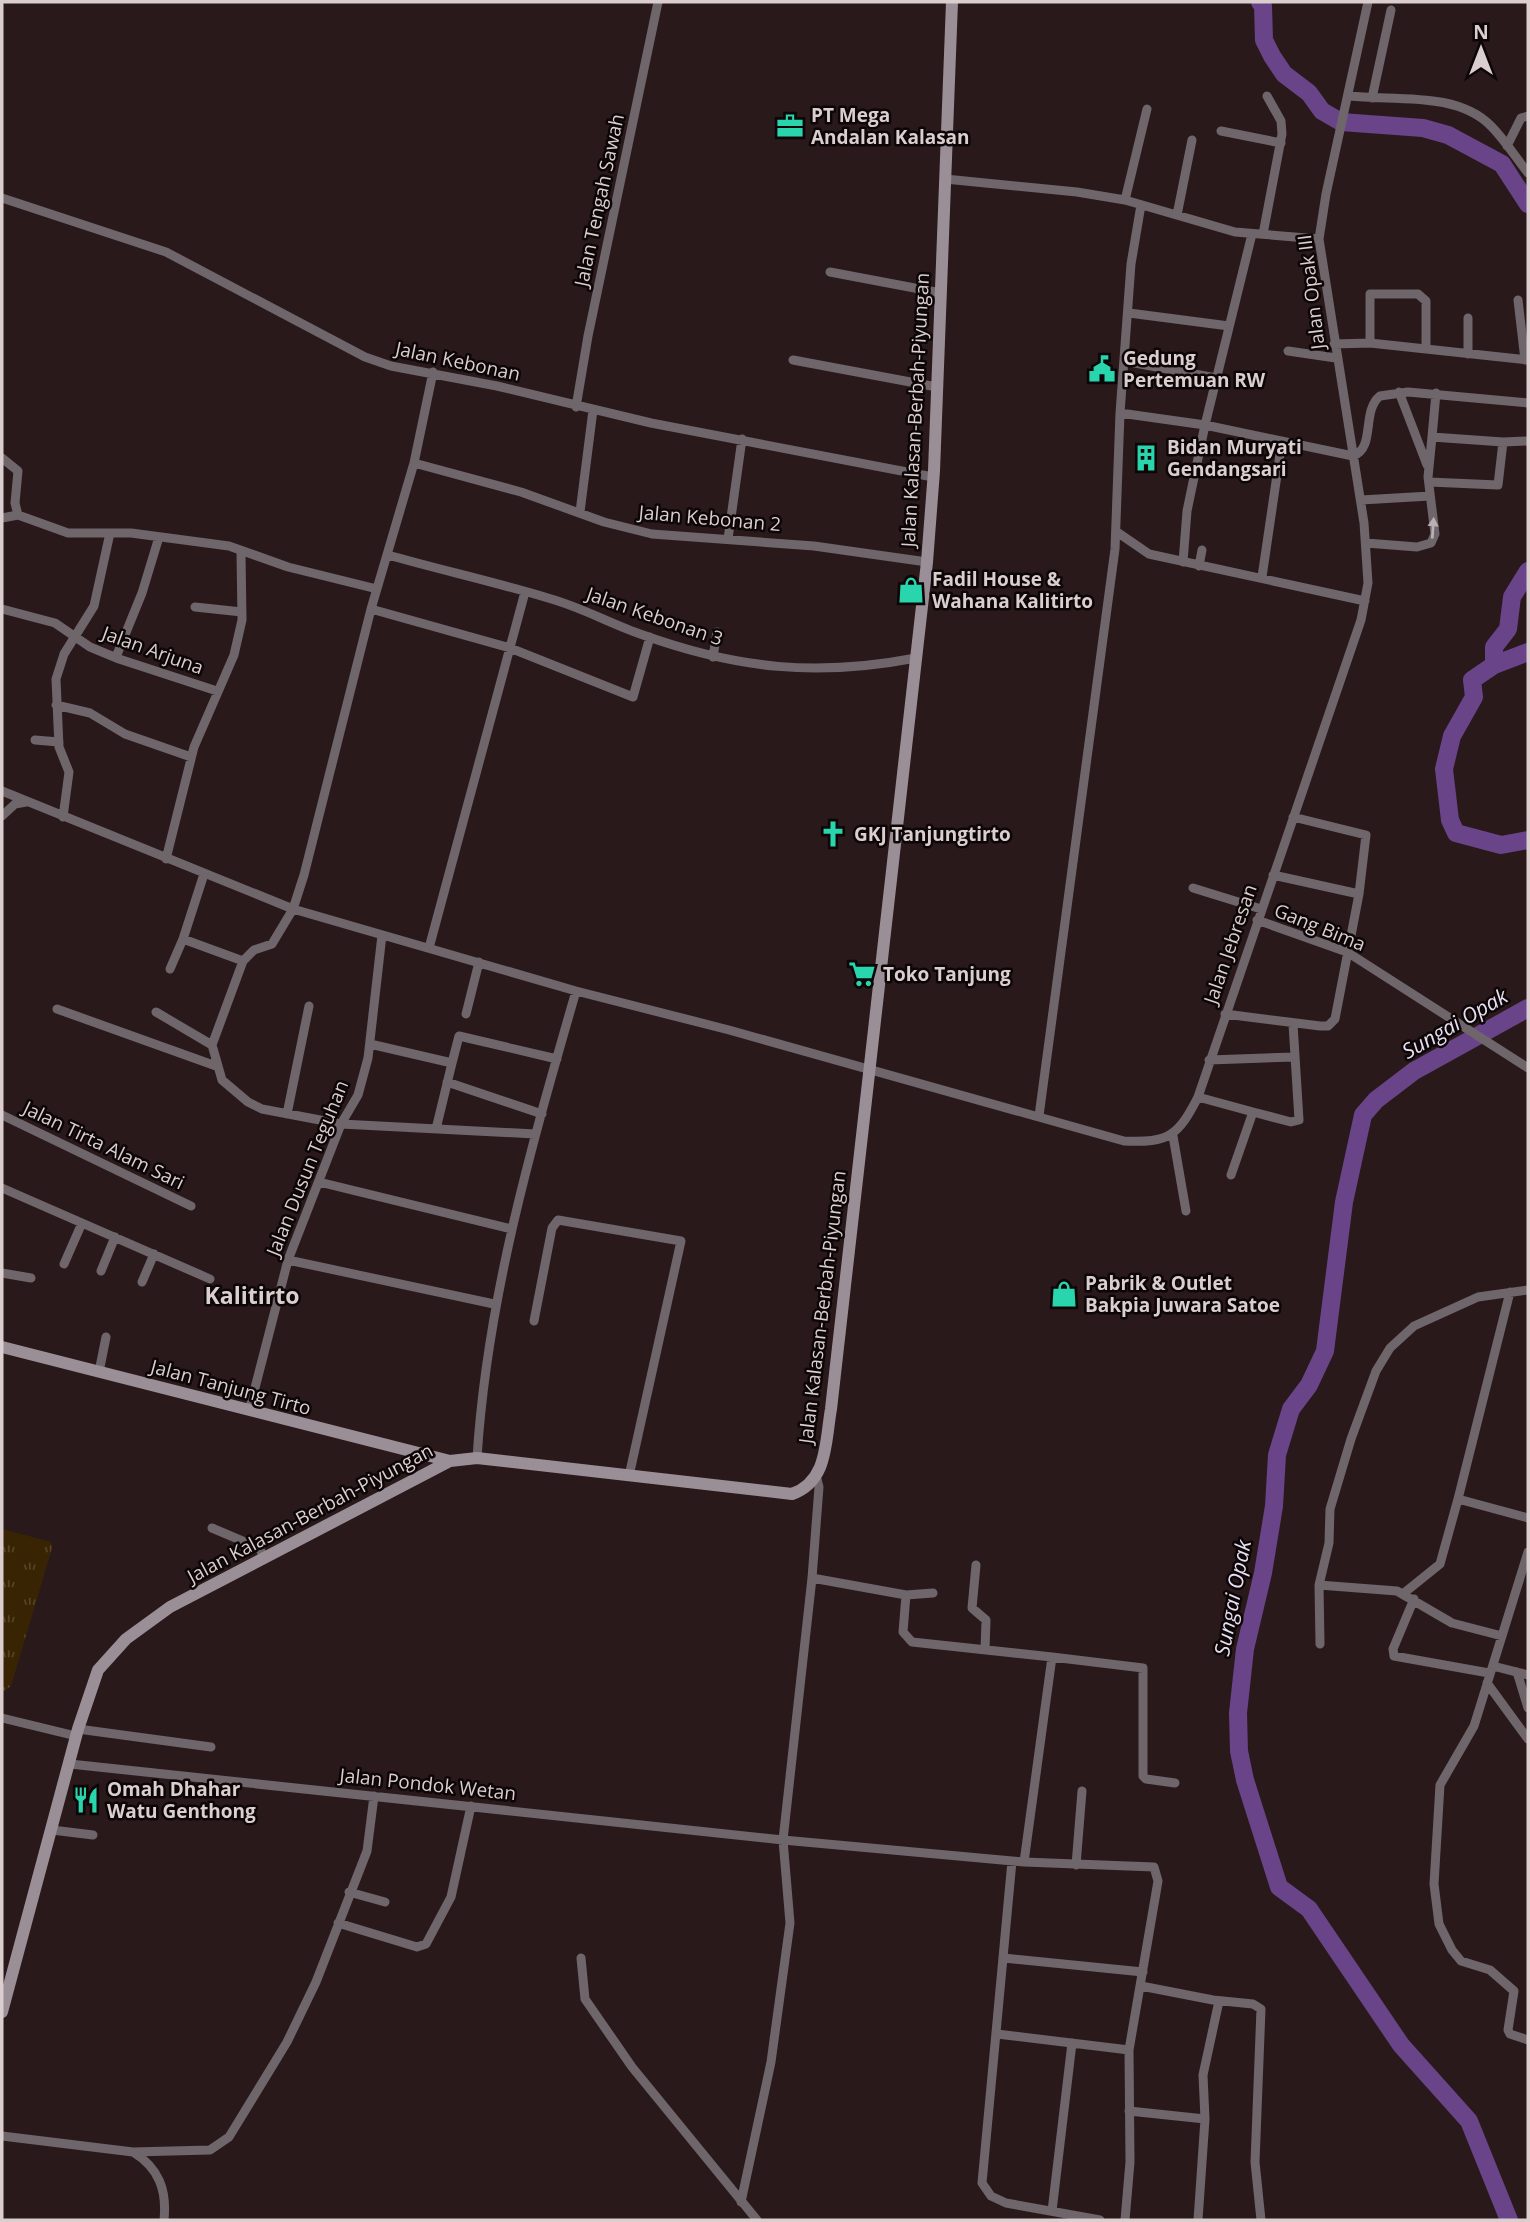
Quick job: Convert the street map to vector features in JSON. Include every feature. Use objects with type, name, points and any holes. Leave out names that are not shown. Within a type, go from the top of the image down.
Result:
[{"type":"street","name":"Jalan Tengah Sawah","points":[[576,407],[659,2]]},
{"type":"street","name":"Jalan Kalasan-Berbah-Piyungan","points":[[2,2012],[77,1732],[97,1670],[126,1639],[170,1607],[450,1461],[477,1458],[792,1494],[806,1489],[817,1479],[831,1409],[927,562],[933,477],[952,2]]},
{"type":"street","name":"Jalan Opak III","points":[[1353,456],[1320,239],[1325,194],[1368,2]]},
{"type":"street","points":[[1372,98],[1391,10]]},
{"type":"street","points":[[1263,234],[1283,126],[1267,96]]},
{"type":"street","points":[[1348,100],[1416,99],[1460,107],[1490,125],[1528,173]]},
{"type":"street","points":[[1125,201],[1147,109]]},
{"type":"street","points":[[1507,146],[1516,125],[1521,118],[1528,116]]},
{"type":"street","points":[[1221,131],[1280,143]]},
{"type":"street","points":[[1177,215],[1192,140]]},
{"type":"street","points":[[945,178],[1077,192],[1125,201],[1235,232],[1320,239]]},
{"type":"street","name":"Jalan Kebonan","points":[[2,198],[166,252],[365,357],[391,366],[433,372],[576,407],[742,439],[843,463],[933,477]]},
{"type":"street","points":[[1039,1116],[1117,532],[1120,413],[1131,264],[1140,205]]},
{"type":"street","points":[[1184,562],[1187,510],[1252,234]]},
{"type":"street","points":[[830,272],[941,293]]},
{"type":"street","points":[[1370,343],[1370,295],[1418,294],[1426,301],[1426,349]]},
{"type":"street","points":[[1334,344],[1370,343],[1527,360],[1518,300]]},
{"type":"street","points":[[1129,313],[1229,326]]},
{"type":"street","points":[[1468,318],[1468,354]]},
{"type":"street","points":[[1287,351],[1336,358]]},
{"type":"street","points":[[793,360],[937,387]]},
{"type":"street","points":[[1124,361],[1216,378]]},
{"type":"street","points":[[433,372],[414,463],[371,609],[293,909],[272,944],[254,950],[243,961],[212,1045],[222,1080],[248,1102],[262,1109],[341,1124],[535,1134]]},
{"type":"street","points":[[1120,413],[1205,425],[1353,456],[1359,454],[1366,444],[1372,404],[1380,396],[1399,392],[1436,393],[1528,403]]},
{"type":"street","points":[[1399,392],[1429,470]]},
{"type":"street","points":[[1366,543],[1417,547],[1431,542],[1435,520],[1430,496],[1429,470],[1436,393]]},
{"type":"street","points":[[580,512],[593,410]]},
{"type":"street","points":[[1432,437],[1528,441]]},
{"type":"street","points":[[729,539],[742,439]]},
{"type":"street","points":[[1262,577],[1282,441]]},
{"type":"street","points":[[1429,482],[1498,485],[1503,442]]},
{"type":"street","name":"Jalan Jebresan","points":[[1173,1136],[1182,1128],[1198,1097],[1344,673],[1365,601],[1366,543],[1353,456]]},
{"type":"street","points":[[2,458],[18,471],[15,503],[18,515]]},
{"type":"street","name":"Jalan Kebonan 2","points":[[414,463],[580,512],[604,522],[652,534],[814,546],[927,562]]},
{"type":"street","points":[[1361,500],[1430,496]]},
{"type":"street","points":[[2,518],[18,515],[68,533],[110,533],[229,546],[241,553],[377,589]]},
{"type":"street","points":[[1117,532],[1149,554],[1365,601]]},
{"type":"street","points":[[63,817],[69,772],[59,742],[56,705],[59,665],[94,606],[110,533]]},
{"type":"street","points":[[116,657],[142,593],[159,537]]},
{"type":"street","points":[[1199,566],[1202,550]]},
{"type":"street","points":[[166,859],[191,757],[234,655],[242,612],[241,553]]},
{"type":"street","name":"Jalan Kebonan 3","points":[[388,555],[566,604],[650,638],[713,657],[752,664],[845,670],[916,658]]},
{"type":"street","points":[[429,948],[525,592]]},
{"type":"street","points":[[195,607],[242,612]]},
{"type":"street","name":"Jalan Arjuna","points":[[2,609],[55,623],[90,647],[217,691]]},
{"type":"street","points":[[371,609],[510,648],[633,697],[650,638]]},
{"type":"street","points":[[713,657],[717,632]]},
{"type":"street","points":[[56,705],[90,713],[125,734],[191,757]]},
{"type":"street","points":[[35,740],[59,742]]},
{"type":"street","points":[[2,791],[293,909],[576,991],[870,1069],[1124,1141],[1149,1142],[1173,1136],[1186,1211]]},
{"type":"street","points":[[2,816],[15,804],[28,802]]},
{"type":"street","points":[[1225,1014],[1293,1024],[1332,1024],[1359,894],[1366,835],[1293,817]]},
{"type":"street","points":[[170,970],[204,874]]},
{"type":"street","points":[[1273,875],[1359,894]]},
{"type":"street","points":[[1193,888],[1261,909]]},
{"type":"street","name":"Gang Bima","points":[[1257,920],[1347,952],[1528,1068]]},
{"type":"street","name":"Jalan Dusun Teguhan","points":[[248,1411],[288,1260],[341,1124],[358,1095],[370,1044],[382,935]]},
{"type":"street","points":[[183,939],[243,961]]},
{"type":"street","points":[[467,1014],[479,962]]},
{"type":"street","points":[[477,1458],[494,1304],[535,1134],[576,991]]},
{"type":"street","points":[[287,1114],[309,1006]]},
{"type":"street","points":[[57,1009],[216,1066]]},
{"type":"street","points":[[156,1012],[212,1045]]},
{"type":"street","points":[[1198,1097],[1291,1122],[1298,1121],[1293,1024]]},
{"type":"street","points":[[436,1129],[459,1036],[557,1059]]},
{"type":"street","points":[[370,1044],[452,1063]]},
{"type":"street","points":[[1209,1060],[1294,1057]]},
{"type":"street","points":[[447,1082],[542,1114]]},
{"type":"street","points":[[1231,1175],[1253,1112]]},
{"type":"street","name":"Jalan Tirta Alam Sari","points":[[2,1115],[191,1206]]},
{"type":"street","points":[[319,1182],[511,1229]]},
{"type":"street","points":[[2,1188],[210,1279]]},
{"type":"street","points":[[534,1321],[552,1228],[558,1220],[681,1241],[629,1476]]},
{"type":"street","points":[[64,1264],[82,1223]]},
{"type":"street","points":[[101,1271],[115,1237]]},
{"type":"street","points":[[142,1282],[154,1254]]},
{"type":"street","points":[[288,1260],[494,1304]]},
{"type":"street","points":[[2,1273],[31,1278]]},
{"type":"street","points":[[1320,1644],[1322,1585],[1329,1543],[1328,1520],[1333,1497],[1372,1382],[1390,1348],[1399,1338],[1431,1318],[1478,1297],[1528,1290]]},
{"type":"street","points":[[1404,1593],[1440,1563],[1510,1292]]},
{"type":"street","points":[[99,1372],[106,1337]]},
{"type":"street","name":"Jalan Tanjung Tirto","points":[[2,1347],[450,1461]]},
{"type":"street","points":[[423,1456],[425,1475]]},
{"type":"street","points":[[741,2202],[771,2062],[785,1975],[790,1923],[783,1840],[812,1578],[819,1487],[817,1479]]},
{"type":"street","points":[[1458,1499],[1528,1518]]},
{"type":"street","points":[[212,1528],[259,1548],[265,1558]]},
{"type":"street","points":[[1528,1552],[1474,1726],[1440,1785],[1434,1884],[1439,1924],[1452,1950],[1461,1961],[1490,1970],[1511,1987],[1514,1991],[1507,2031],[1510,2035],[1528,2040]]},
{"type":"street","points":[[976,1565],[972,1608],[986,1620],[985,1650]]},
{"type":"street","points":[[812,1578],[906,1595],[933,1592]]},
{"type":"street","points":[[1322,1585],[1385,1588],[1404,1593],[1452,1623],[1502,1636]]},
{"type":"street","points":[[906,1595],[903,1632],[909,1640],[1143,1668],[1143,1776],[1146,1779],[1175,1783]]},
{"type":"street","points":[[1414,1599],[1393,1650],[1394,1656],[1490,1674],[1517,1672],[1528,1675]]},
{"type":"street","points":[[1024,1862],[1052,1657]]},
{"type":"street","points":[[1517,1672],[1528,1708]]},
{"type":"street","points":[[1490,1674],[1528,1739]]},
{"type":"street","points":[[2,1718],[77,1732],[211,1747]]},
{"type":"street","name":"Jalan Pondok Wetan","points":[[70,1764],[783,1840],[1024,1862],[1147,1866],[1157,1871],[1143,1972]]},
{"type":"street","points":[[1076,1865],[1082,1791]]},
{"type":"street","points":[[2,2136],[133,2152],[210,2150],[229,2137],[306,2006],[367,1851],[374,1796]]},
{"type":"street","points":[[338,1923],[417,1947],[426,1944],[451,1897],[471,1805]]},
{"type":"street","points":[[52,1830],[93,1835]]},
{"type":"street","points":[[1012,1861],[982,2183],[987,2192],[998,2200],[1100,2220]]},
{"type":"street","points":[[349,1892],[385,1902]]},
{"type":"street","points":[[581,1958],[585,1999],[632,2067],[757,2220]]},
{"type":"street","points":[[1004,1958],[1143,1972],[1129,2050],[1130,2162],[1125,2220]]},
{"type":"street","points":[[1141,1986],[1219,2001],[1253,2004],[1261,2009],[1255,2162],[1261,2220]]},
{"type":"street","points":[[1198,2220],[1205,2119],[1206,2054],[1219,2001]]},
{"type":"street","points":[[997,2035],[1129,2050]]},
{"type":"street","points":[[1052,2211],[1072,2043]]},
{"type":"street","points":[[1129,2111],[1205,2119]]},
{"type":"street","points":[[133,2152],[146,2160],[164,2189],[164,2220]]},
{"type":"green space","points":[[2,1529],[51,1542],[52,1548],[11,1686],[4,1691],[2,1690]]},
{"type":"waterway","points":[[1260,2],[1263,6],[1264,40],[1272,56],[1284,74],[1309,93],[1322,111],[1341,122],[1423,128],[1448,135],[1502,164],[1528,204]]},
{"type":"waterway","points":[[1494,665],[1494,647],[1508,629],[1512,597],[1528,571]]},
{"type":"waterway","name":"Sungai Opak","points":[[1528,652],[1494,665],[1472,680],[1474,697],[1452,736],[1444,769],[1450,820],[1456,833],[1501,845],[1528,840]]},
{"type":"waterway","name":"Sungai Opak","points":[[1509,2220],[1469,2121],[1401,2045],[1309,1909],[1279,1887],[1245,1780],[1239,1751],[1238,1713],[1245,1649],[1263,1573],[1274,1506],[1277,1455],[1291,1409],[1309,1385],[1325,1351],[1344,1202],[1363,1115],[1376,1100],[1414,1071],[1528,1008]]},
{"type":"place","name":"PT Mega Andalan Kalasan","points":[[790,126]]},
{"type":"place","name":"Gedung Pertemuan RW","points":[[1102,369]]},
{"type":"place","name":"Bidan Muryati Gendangsari","points":[[1146,458]]},
{"type":"place","name":"Fadil House & Wahana Kalitirto","points":[[911,590]]},
{"type":"place","name":"GKJ Tanjungtirto","points":[[833,834]]},
{"type":"place","name":"Toko Tanjung","points":[[862,974]]},
{"type":"place","name":"Pabrik & Outlet Bakpia Juwara Satoe","points":[[1064,1294]]},
{"type":"place","name":"Omah Dhahar Watu Genthong","points":[[86,1800]]},
{"type":"district","name":"Kalitirto","points":[[252,1296]]}]
